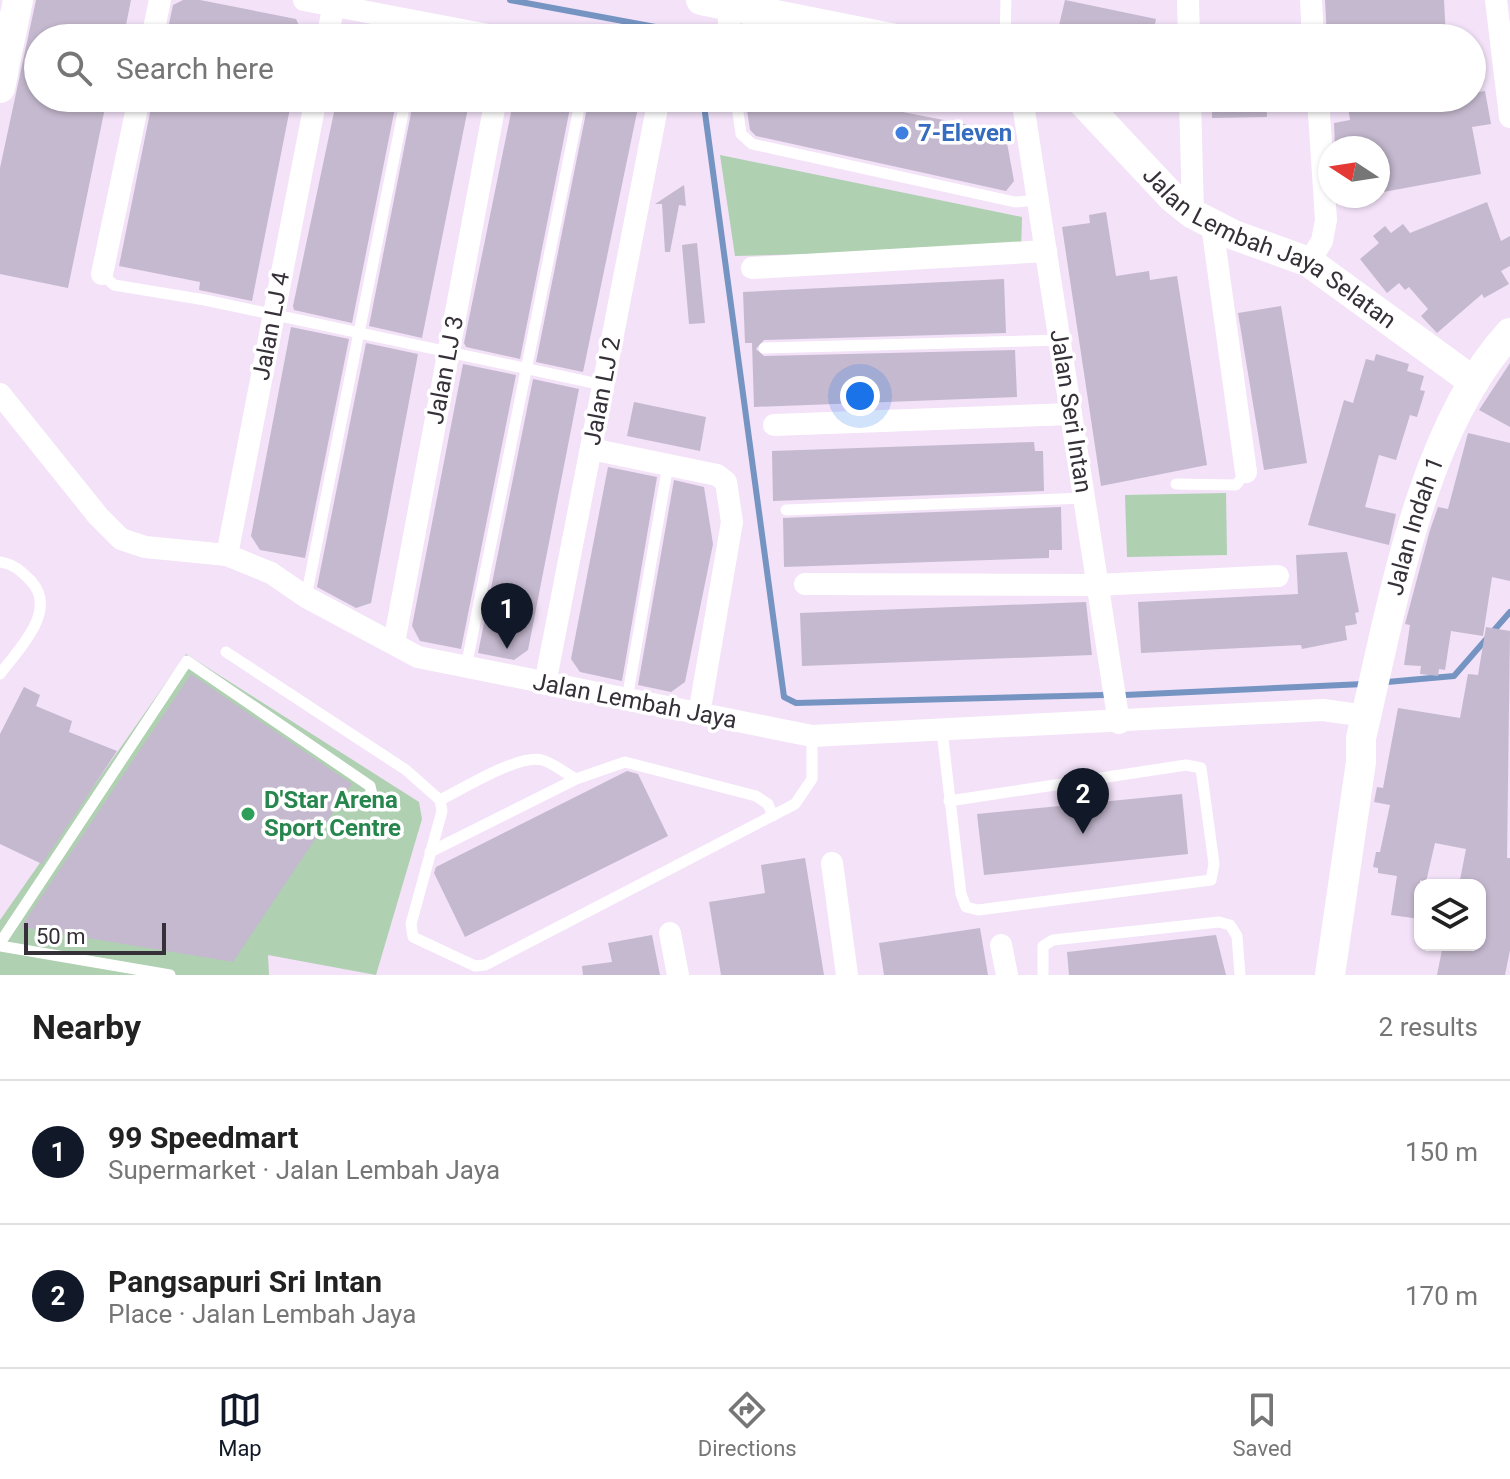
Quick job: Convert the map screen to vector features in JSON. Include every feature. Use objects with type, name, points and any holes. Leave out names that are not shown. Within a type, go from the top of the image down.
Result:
[{"type":"street","points":[[0,88],[18,0]]},
{"type":"street","points":[[155,24],[160,0]]},
{"type":"street","points":[[304,0],[334,3],[400,24]]},
{"type":"street","points":[[1188,0],[1189,24]]},
{"type":"street","points":[[1311,0],[1312,24]]},
{"type":"street","points":[[1496,0],[1506,63],[1510,117]]},
{"type":"street","points":[[330,24],[334,3]]},
{"type":"street","points":[[715,3],[723,24]]},
{"type":"street","points":[[715,3],[821,24]]},
{"type":"street","points":[[102,274],[136,112]]},
{"type":"street","name":"Jalan LJ 4","points":[[227,555],[313,112]]},
{"type":"street","name":"Jalan LJ 3","points":[[394,643],[493,112]]},
{"type":"street","name":"Jalan LJ 2","points":[[545,684],[656,112]]},
{"type":"street","name":"Jalan Seri Intan","points":[[1021,112],[1038,200],[1119,723]]},
{"type":"street","name":"Jalan Lembah Jaya Selatan","points":[[1092,112],[1172,197],[1203,220],[1309,262],[1474,382]]},
{"type":"street","points":[[1191,112],[1203,220],[1246,472]]},
{"type":"street","points":[[1309,262],[1322,241],[1326,220],[1319,112]]},
{"type":"street","points":[[752,268],[1046,251]]},
{"type":"street","name":"Jalan Indah 1","points":[[1330,975],[1364,727],[1398,571],[1452,423],[1474,382],[1510,333]]},
{"type":"street","name":"Jalan Lembah Jaya","points":[[0,394],[98,516],[121,539],[145,547],[227,555],[271,573],[306,597],[418,657],[812,736],[1119,723],[1323,710],[1364,727]]},
{"type":"street","points":[[774,425],[1071,414]]},
{"type":"street","points":[[591,449],[717,475],[726,482],[732,522],[699,714]]},
{"type":"street","points":[[805,584],[1097,585],[1278,576]]},
{"type":"street","name":"Jalan Indah 1","points":[[1311,975],[1336,795],[1343,765],[1364,727]]},
{"type":"street","points":[[832,863],[847,975]]},
{"type":"street","points":[[670,933],[678,975]]},
{"type":"street","points":[[1001,945],[1007,975]]},
{"type":"lane","points":[[1005,24],[1006,0]]},
{"type":"lane","points":[[306,597],[403,112]]},
{"type":"lane","points":[[466,668],[578,112]]},
{"type":"lane","points":[[738,112],[741,134],[752,144],[1015,202],[1038,200]]},
{"type":"lane","points":[[102,274],[114,285],[603,385]]},
{"type":"lane","points":[[764,348],[1060,340]]},
{"type":"lane","points":[[627,700],[668,465]]},
{"type":"lane","points":[[1176,484],[1236,485],[1246,472]]},
{"type":"lane","points":[[786,510],[1084,498]]},
{"type":"lane","points":[[0,562],[15,565],[36,587],[41,610],[33,629],[0,674]]},
{"type":"lane","points":[[226,652],[406,770],[440,800],[442,811],[411,924],[413,937],[475,966],[485,965],[795,804],[812,779],[812,736]]},
{"type":"lane","points":[[170,975],[0,944],[187,661],[370,786],[373,799]]},
{"type":"lane","points":[[942,731],[949,801],[961,894],[966,907],[978,910],[1211,880],[1214,864],[1201,768],[1186,765],[949,801]]},
{"type":"lane","points":[[440,800],[518,762],[532,759],[543,760],[576,779]]},
{"type":"lane","points":[[430,852],[576,779],[625,762],[756,796],[768,804],[773,816]]},
{"type":"lane","points":[[1043,975],[1043,946],[1053,940],[1219,922],[1230,925],[1237,936],[1240,975]]},
{"type":"green space","points":[[720,155],[1022,217],[1021,249],[735,256]]},
{"type":"green space","points":[[1226,493],[1227,555],[1127,557],[1125,495]]},
{"type":"green space","name":"D'Star Arena Sport Centre","points":[[186,654],[419,802],[422,819],[376,975],[268,955],[269,975],[0,975],[0,920]]},
{"type":"building","points":[[36,0],[131,0],[126,24],[31,24]]},
{"type":"building","points":[[183,0],[200,0],[296,19],[298,24],[169,24],[173,5]]},
{"type":"building","points":[[1065,0],[1156,19],[1155,24],[1059,24]]},
{"type":"building","points":[[1325,0],[1444,0],[1445,24],[1326,24]]},
{"type":"building","points":[[24,56],[24,112],[104,112],[68,288],[0,274],[0,168]]},
{"type":"building","points":[[1486,96],[1491,124],[1472,127],[1481,174],[1390,191],[1390,136],[1335,136],[1334,123],[1350,120],[1349,112],[1486,112]]},
{"type":"building","points":[[150,112],[289,112],[252,301],[199,290],[200,282],[119,266]]},
{"type":"building","points":[[334,112],[394,112],[352,323],[294,310]]},
{"type":"building","points":[[411,112],[467,112],[422,338],[369,326]]},
{"type":"building","points":[[511,112],[569,112],[520,359],[466,347],[464,343]]},
{"type":"building","points":[[586,112],[637,112],[583,372],[536,362]]},
{"type":"building","points":[[747,112],[903,112],[1005,132],[1014,181],[1006,191],[756,136],[750,130]]},
{"type":"building","points":[[1212,112],[1267,112],[1267,117],[1212,118]]},
{"type":"building","points":[[684,185],[686,206],[679,205],[670,252],[665,252],[662,204],[655,204]]},
{"type":"building","points":[[1487,202],[1501,241],[1510,236],[1510,266],[1501,271],[1509,284],[1484,298],[1482,294],[1437,333],[1421,316],[1428,309],[1409,287],[1405,290],[1399,283],[1387,293],[1360,259],[1379,243],[1373,236],[1385,226],[1391,233],[1403,224],[1410,233]]},
{"type":"building","points":[[1106,212],[1116,276],[1149,271],[1150,280],[1177,276],[1207,465],[1101,486],[1062,227],[1090,223],[1089,215]]},
{"type":"building","points":[[697,243],[705,323],[689,324],[682,245]]},
{"type":"building","points":[[1004,279],[1006,333],[764,340],[756,349],[764,356],[1015,350],[1017,397],[754,407],[752,343],[745,343],[743,292]]},
{"type":"building","points":[[1281,306],[1307,463],[1264,470],[1238,313]]},
{"type":"building","points":[[291,327],[349,339],[305,558],[260,550],[251,536]]},
{"type":"building","points":[[366,343],[418,354],[371,603],[356,608],[317,587]]},
{"type":"building","points":[[1376,354],[1409,364],[1407,371],[1424,376],[1420,390],[1425,391],[1417,417],[1410,415],[1396,460],[1379,455],[1365,507],[1396,514],[1389,545],[1308,525],[1344,400],[1353,403],[1366,359],[1374,361]]},
{"type":"building","points":[[1510,363],[1510,427],[1479,410]]},
{"type":"building","points":[[463,364],[516,375],[461,649],[420,641],[412,626]]},
{"type":"building","points":[[533,379],[579,389],[528,650],[514,660],[478,653]]},
{"type":"building","points":[[634,402],[706,417],[700,451],[627,436]]},
{"type":"building","points":[[1468,433],[1510,443],[1510,581],[1492,577],[1483,636],[1451,631],[1445,670],[1439,669],[1438,676],[1420,674],[1421,666],[1404,665],[1410,625],[1405,624],[1430,530],[1438,507],[1448,509]]},
{"type":"building","points":[[1034,442],[1035,451],[1043,451],[1044,491],[773,501],[772,451]]},
{"type":"building","points":[[608,467],[657,477],[622,681],[580,672],[571,659]]},
{"type":"building","points":[[674,480],[704,487],[713,544],[685,682],[671,692],[638,685]]},
{"type":"building","points":[[1061,507],[1062,550],[1049,550],[1049,558],[784,567],[783,518]]},
{"type":"building","points":[[1347,552],[1359,612],[1355,613],[1357,624],[1345,626],[1347,640],[1302,649],[1301,645],[1141,653],[1138,602],[1298,594],[1296,555]]},
{"type":"building","points":[[1086,602],[1092,655],[802,666],[800,613]]},
{"type":"building","points":[[1486,627],[1510,631],[1507,858],[1510,858],[1510,950],[1505,975],[1437,975],[1442,951],[1486,951],[1486,879],[1460,879],[1466,849],[1435,843],[1427,879],[1414,879],[1414,918],[1391,915],[1397,876],[1378,873],[1378,868],[1373,867],[1376,852],[1380,852],[1390,805],[1374,802],[1377,787],[1383,788],[1398,708],[1460,718],[1468,674],[1478,675]]},
{"type":"building","points":[[191,674],[352,784],[233,962],[21,927]]},
{"type":"building","points":[[24,687],[40,695],[36,706],[72,721],[69,732],[117,751],[42,864],[0,844],[0,734]]},
{"type":"building","points":[[627,771],[638,774],[668,836],[465,937],[434,873],[436,867]]},
{"type":"building","points":[[1182,794],[1188,854],[984,875],[977,814]]},
{"type":"building","points":[[805,858],[824,975],[721,975],[709,902],[765,893],[761,865]]},
{"type":"building","points":[[980,928],[988,975],[884,975],[879,943]]},
{"type":"building","points":[[652,935],[660,975],[583,975],[582,966],[612,962],[608,943]]},
{"type":"building","points":[[1216,935],[1226,975],[1069,975],[1067,952]]},
{"type":"waterway","points":[[510,0],[639,24]]},
{"type":"waterway","points":[[705,112],[784,697],[796,703],[1104,695]]},
{"type":"waterway","points":[[1387,682],[1454,676],[1510,612]]},
{"type":"waterway","points":[[1125,695],[1364,684]]},
{"type":"place","name":"7-Eleven","points":[[902,133]]},
{"type":"place","name":"99 Speedmart","points":[[507,649]]},
{"type":"place","name":"D'Star Arena Sport Centre","points":[[248,814]]},
{"type":"place","name":"Pangsapuri Sri Intan","points":[[1083,834]]}]
